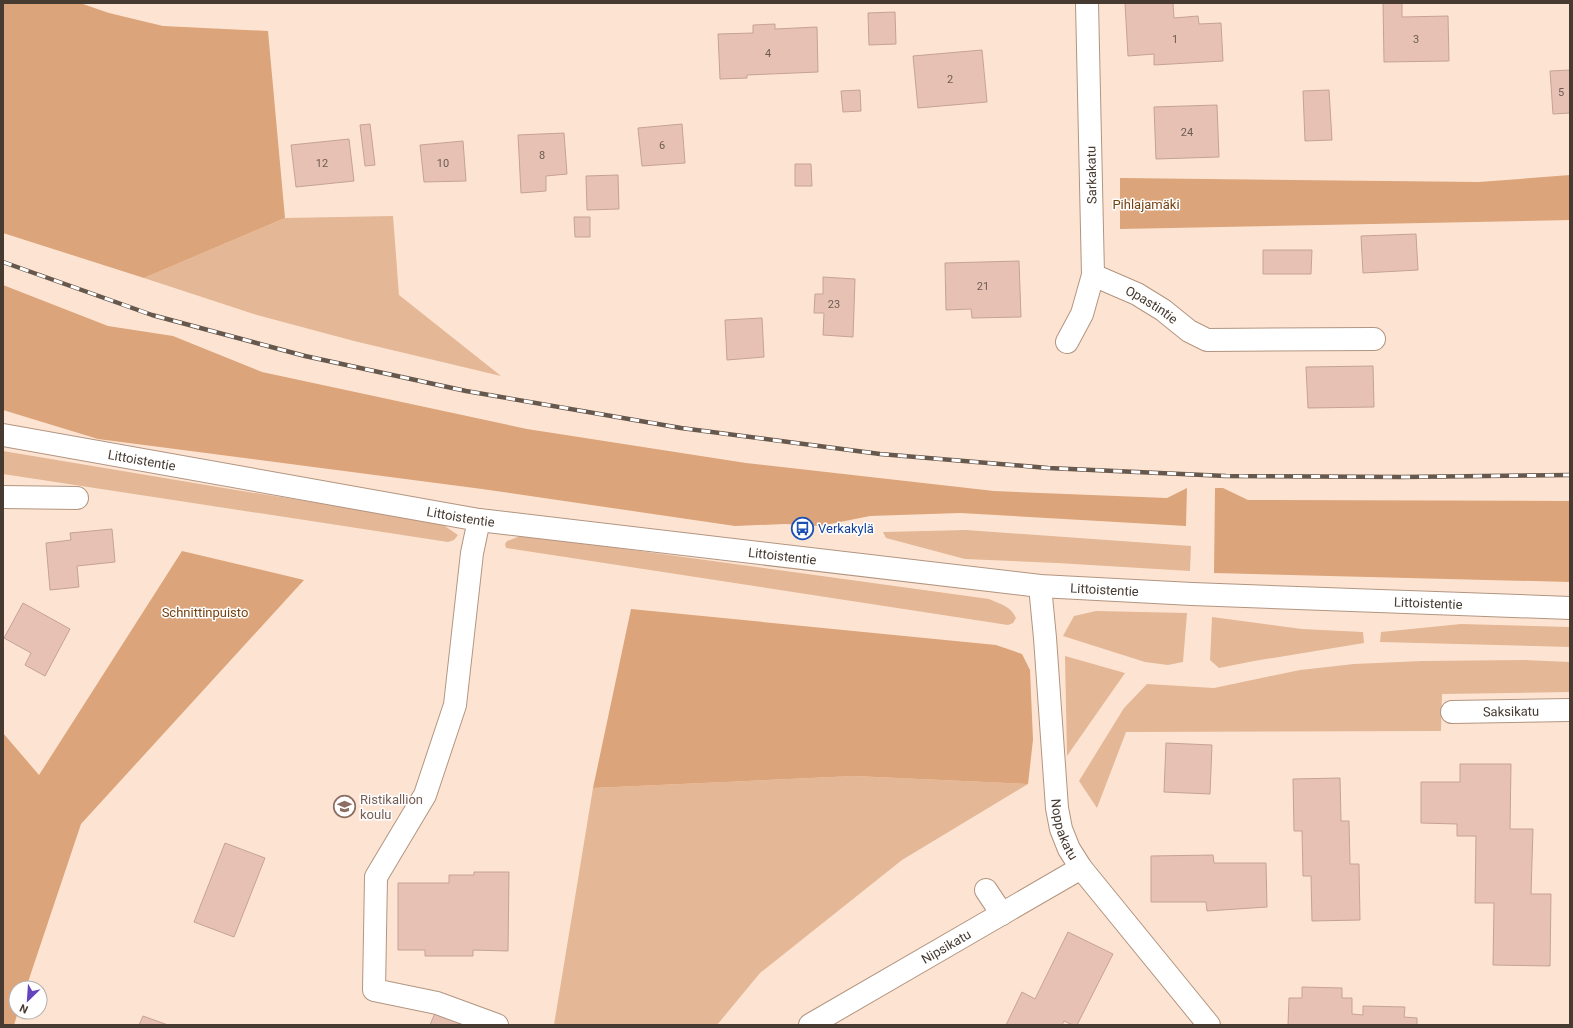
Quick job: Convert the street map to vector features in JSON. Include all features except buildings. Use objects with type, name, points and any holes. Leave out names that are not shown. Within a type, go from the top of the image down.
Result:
[{"type":"street","name":"Sarkakatu","points":[[1067,342],[1082,314],[1093,275],[1087,3]]},
{"type":"street","name":"Opastintie","points":[[1093,275],[1137,294],[1163,310],[1189,331],[1207,340],[1374,339]]},
{"type":"street","name":"Littoistentie","points":[[3,435],[479,520],[1040,586],[1192,594],[1570,608]]},
{"type":"street","points":[[3,497],[77,498]]},
{"type":"street","points":[[479,520],[472,553],[455,705],[425,795],[376,877],[374,990],[438,1003],[497,1025]]},
{"type":"street","name":"Noppakatu","points":[[1040,586],[1061,829],[1069,849],[1081,868],[1209,1025]]},
{"type":"street","name":"Saksikatu","points":[[1452,712],[1570,710]]},
{"type":"street","name":"Nipsikatu","points":[[810,1025],[1081,868]]},
{"type":"street","points":[[986,890],[1002,914]]},
{"type":"shaded area","points":[[393,216],[399,295],[501,376],[354,341],[257,315],[144,278],[285,218]]},
{"type":"shaded area","points":[[3,451],[439,522],[458,535],[454,540],[448,542],[3,474]]},
{"type":"shaded area","points":[[966,530],[1191,546],[1190,571],[965,559],[886,538],[883,532]]},
{"type":"shaded area","points":[[523,535],[989,599],[1008,608],[1016,618],[1013,623],[1008,625],[506,548],[505,544],[507,541]]},
{"type":"shaded area","points":[[1096,611],[1187,613],[1183,662],[1168,665],[1145,662],[1063,636],[1074,616]]},
{"type":"shaded area","points":[[1212,617],[1302,629],[1363,632],[1364,643],[1219,668],[1210,660]]},
{"type":"shaded area","points":[[1461,624],[1570,627],[1570,647],[1380,642],[1381,632]]},
{"type":"shaded area","points":[[1065,656],[1125,673],[1067,756]]},
{"type":"shaded area","points":[[1524,660],[1570,662],[1570,692],[1442,694],[1441,731],[1126,732],[1097,808],[1079,781],[1124,708],[1147,684],[1214,688],[1300,670],[1354,664],[1422,661]]},
{"type":"shaded area","points":[[854,776],[1028,784],[902,860],[760,973],[717,1025],[554,1025],[593,788]]},
{"type":"green space","points":[[3,3],[80,3],[109,13],[163,26],[268,31],[285,218],[144,278],[3,233]]},
{"type":"green space","name":"Pihlajamäki","points":[[1570,175],[1570,220],[1120,229],[1120,178],[1479,182]]},
{"type":"green space","points":[[3,285],[108,326],[173,336],[262,372],[527,429],[746,463],[994,491],[1167,498],[1187,488],[1186,526],[960,513],[870,516],[820,526],[785,524],[735,526],[482,489],[98,439],[3,410]]},
{"type":"green space","points":[[1215,488],[1223,488],[1248,500],[1570,501],[1570,582],[1214,573]]},
{"type":"green space","name":"Schnittinpuisto","points":[[182,551],[304,580],[81,824],[29,980],[8,980],[8,1020],[16,1020],[14,1025],[3,1025],[3,733],[39,775]]},
{"type":"green space","points":[[631,609],[996,645],[1022,654],[1030,670],[1033,740],[1028,784],[854,776],[593,788]]},
{"type":"railway","points":[[3,262],[152,315],[305,356],[466,391],[681,428],[880,454],[1048,468],[1226,476],[1402,477],[1570,475]]},
{"type":"place","name":"Verkakylä","points":[[802,528]]},
{"type":"place","name":"Ristikallion koulu","points":[[344,806]]}]
